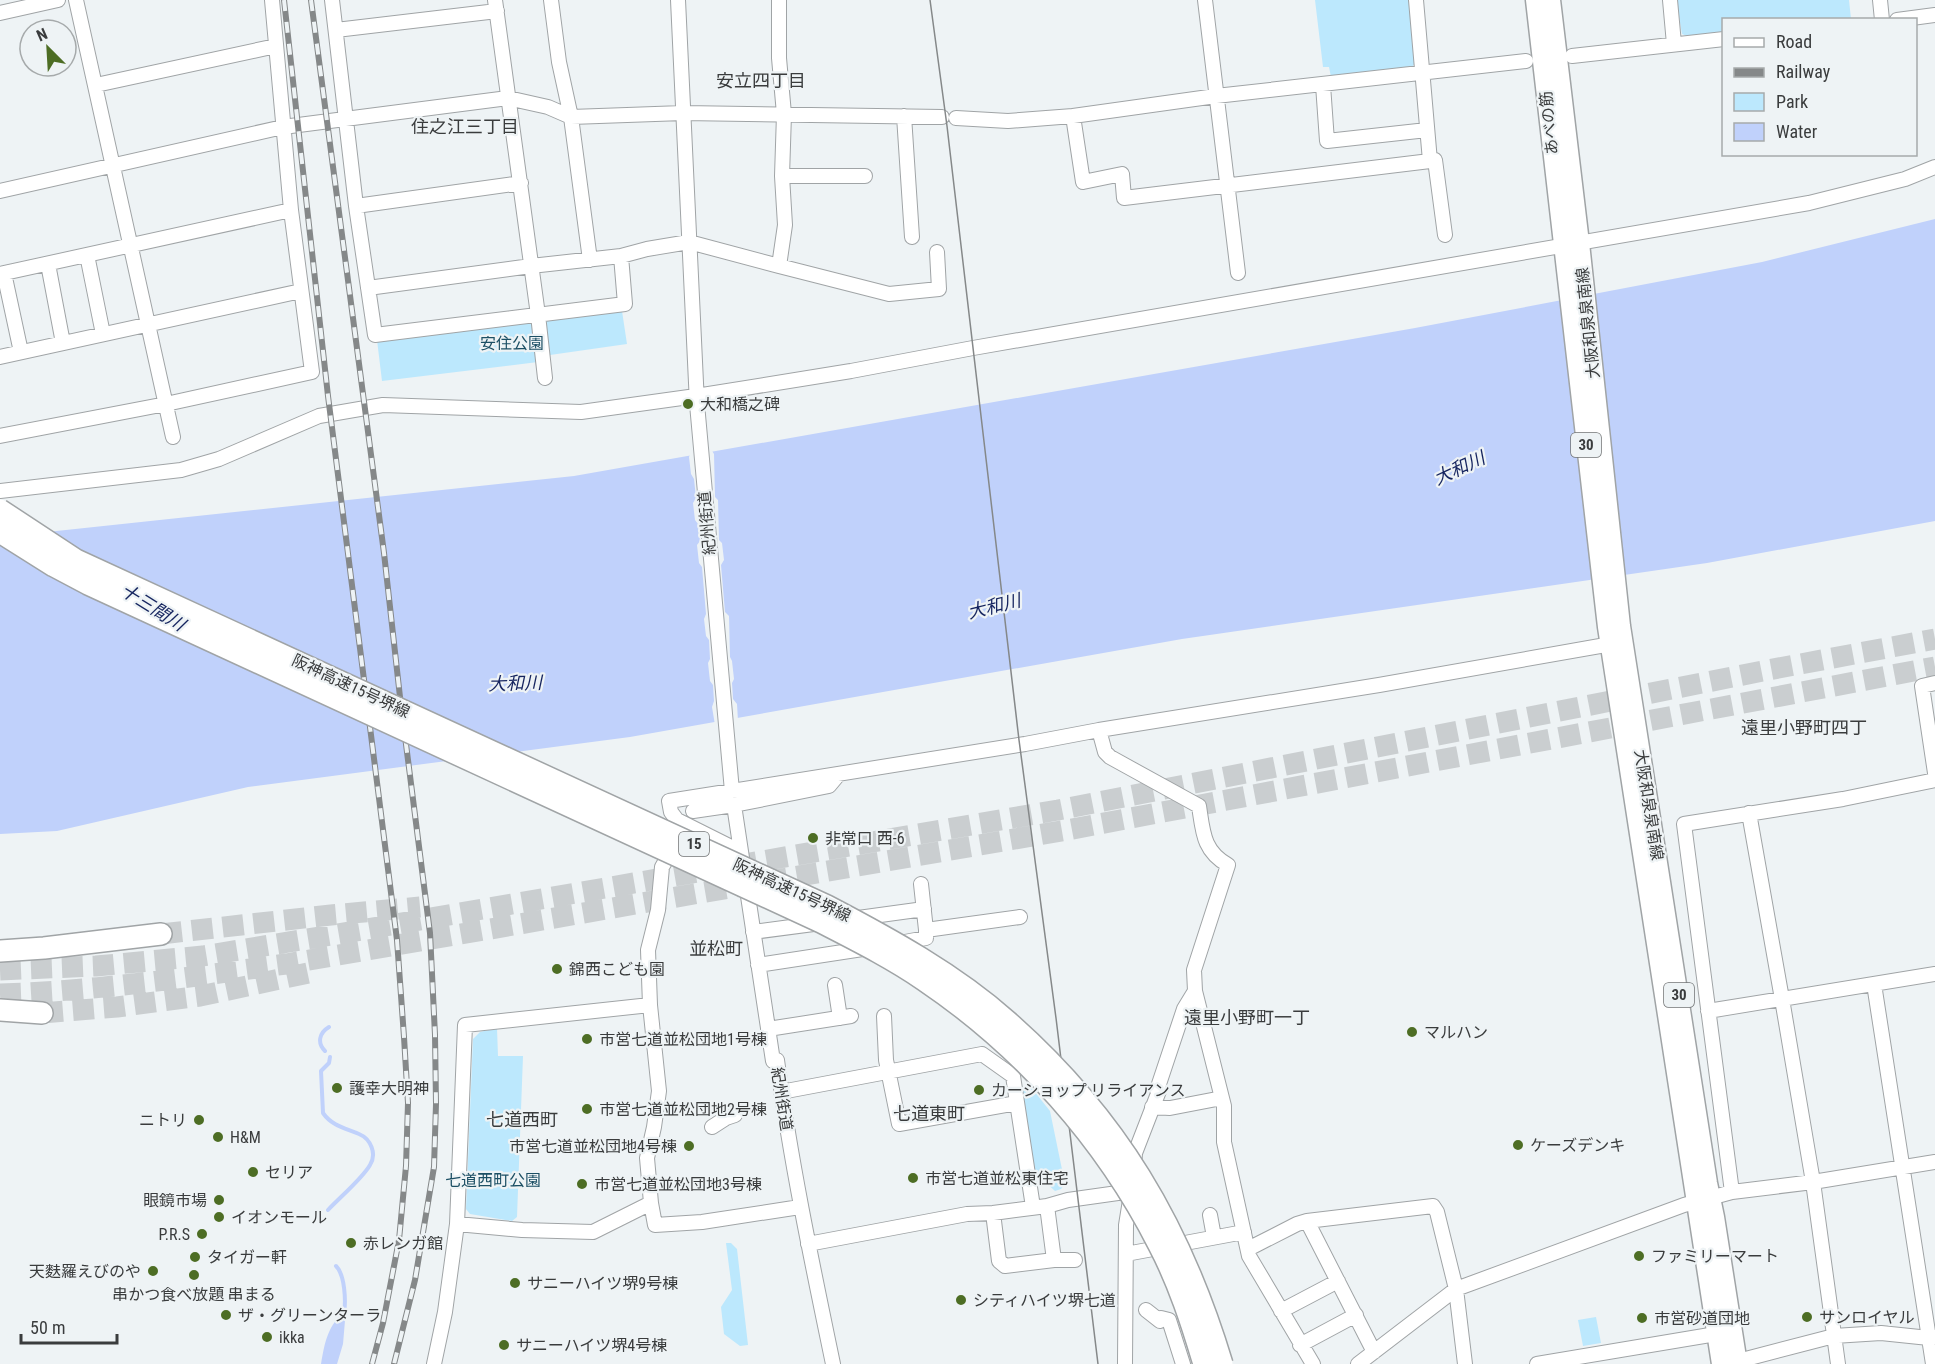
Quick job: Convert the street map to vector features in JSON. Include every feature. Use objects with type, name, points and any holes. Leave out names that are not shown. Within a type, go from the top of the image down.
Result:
[{"type":"highway","name":"阪神高速15号堺線","points":[[0,510],[76,560],[827,906],[900,945],[943,973],[1006,1020],[1040,1052],[1100,1119],[1128,1157],[1175,1239],[1198,1291],[1222,1364]]},
{"type":"highway","name":"阪神高速15号堺線","points":[[0,532],[54,566],[88,584],[821,922],[883,954],[924,980],[993,1032],[1028,1065],[1087,1131],[1114,1167],[1161,1247],[1190,1320],[1204,1364]]},
{"type":"highway","points":[[0,951],[161,934]]},
{"type":"highway","points":[[0,1010],[42,1013]]},
{"type":"main road","name":"あべの筋","points":[[1535,0],[1560,229],[1572,253]]},
{"type":"main road","name":"あべの筋","points":[[1551,0],[1572,253]]},
{"type":"main road","name":"大阪和泉泉南線","points":[[1572,253],[1612,637],[1703,1199],[1732,1363]]},
{"type":"main road","name":"大阪和泉泉南線","points":[[1703,1199],[1716,1334],[1732,1363]]},
{"type":"street","points":[[0,13],[58,0]]},
{"type":"street","points":[[76,0],[173,437]]},
{"type":"street","points":[[0,436],[166,404],[312,372],[291,210],[272,0]]},
{"type":"street","points":[[332,0],[356,206],[375,335],[626,304],[621,256]]},
{"type":"street","points":[[551,0],[571,117],[590,260]]},
{"type":"street","name":"紀州街道","points":[[678,0],[696,400],[732,792],[773,1061],[777,1060],[800,1207],[833,1364]]},
{"type":"street","points":[[779,0],[779,58],[784,114],[782,176],[785,225],[779,266]]},
{"type":"street","points":[[1205,0],[1238,273]]},
{"type":"street","points":[[1416,0],[1430,161]]},
{"type":"street","points":[[1670,0],[1674,44]]},
{"type":"street","points":[[1880,0],[1882,18]]},
{"type":"street","points":[[336,30],[496,5],[545,378]]},
{"type":"street","points":[[1912,18],[1935,15]]},
{"type":"street","points":[[1572,56],[1722,39]]},
{"type":"street","points":[[96,85],[276,46]]},
{"type":"street","points":[[0,191],[283,127],[508,98],[548,107],[571,117],[683,113],[904,116],[1008,121],[1073,116],[1216,96],[1526,61]]},
{"type":"street","points":[[1323,85],[1327,141],[1427,130]]},
{"type":"street","points":[[904,116],[912,237]]},
{"type":"street","points":[[1073,116],[1083,182],[1122,174],[1124,198],[1435,160],[1445,235]]},
{"type":"street","points":[[0,491],[181,470],[219,459],[320,416],[383,405],[581,412],[696,400],[973,348],[1572,253],[1809,203],[1905,179],[1935,167]]},
{"type":"street","points":[[782,176],[865,176]]},
{"type":"street","points":[[356,206],[521,183]]},
{"type":"street","points":[[21,352],[2,274],[291,210]]},
{"type":"street","points":[[368,288],[621,256],[647,249],[689,247],[779,266],[889,294],[939,289],[937,252]]},
{"type":"street","points":[[87,255],[103,334]]},
{"type":"street","points":[[48,264],[63,343]]},
{"type":"street","points":[[0,357],[300,291]]},
{"type":"street","points":[[741,852],[677,820],[671,812],[669,801],[1379,685],[1612,637]]},
{"type":"street","points":[[1935,683],[1922,686],[1935,773]]},
{"type":"street","points":[[1099,730],[1106,752],[1110,757],[1198,803],[1206,843],[1221,861],[1228,865],[1194,970],[1195,991],[1224,1106],[1224,1142],[1250,1256],[1313,1364]]},
{"type":"street","points":[[1732,1192],[1684,824],[1843,799],[1935,780]]},
{"type":"street","points":[[693,811],[732,792]]},
{"type":"street","points":[[1749,813],[1812,1182],[1839,1364]]},
{"type":"street","points":[[619,830],[747,890]]},
{"type":"street","points":[[702,834],[669,855],[662,867],[658,910],[648,950],[650,1005],[659,1091],[647,1158],[655,1224],[702,1222],[800,1207]]},
{"type":"street","points":[[758,965],[926,938],[921,884]]},
{"type":"street","points":[[753,932],[924,909]]},
{"type":"street","points":[[926,930],[1020,917]]},
{"type":"street","points":[[1708,1011],[1935,974]]},
{"type":"street","points":[[1874,984],[1902,1166],[1933,1339],[1934,1364]]},
{"type":"street","points":[[768,1029],[846,1017],[835,985]]},
{"type":"street","points":[[1125,1364],[1126,1225],[1136,1153],[1184,1009],[1195,991]]},
{"type":"street","points":[[434,1364],[445,1312],[457,1224],[465,1025],[650,1005]]},
{"type":"street","points":[[884,1016],[889,1072],[899,1124],[1017,1103]]},
{"type":"street","points":[[781,1092],[982,1054],[1012,1076],[1040,1207],[1054,1260]]},
{"type":"street","points":[[1152,1107],[1170,1108],[1222,1098]]},
{"type":"street","points":[[712,1128],[726,1118],[735,1115]]},
{"type":"street","points":[[1358,1364],[1456,1289],[1703,1199],[1732,1192],[1812,1182],[1935,1162]]},
{"type":"street","points":[[808,1244],[968,1214],[1040,1207],[1068,1200],[1132,1191]]},
{"type":"street","points":[[457,1224],[522,1230],[593,1232],[651,1203]]},
{"type":"street","points":[[1248,1249],[1307,1221],[1433,1206],[1437,1212],[1456,1289],[1465,1364]]},
{"type":"street","points":[[993,1213],[999,1261],[1005,1266],[1075,1260]]},
{"type":"street","points":[[1210,1215],[1214,1237]]},
{"type":"street","points":[[1307,1221],[1374,1352]]},
{"type":"street","points":[[1126,1254],[1244,1232]]},
{"type":"street","points":[[1281,1311],[1338,1281]]},
{"type":"street","points":[[1146,1310],[1160,1321],[1161,1318],[1168,1320],[1183,1364]]},
{"type":"street","points":[[1300,1345],[1356,1315]]},
{"type":"street","points":[[1732,1363],[1834,1336],[1881,1333],[1933,1339]]},
{"type":"street","points":[[1537,1364],[1621,1358],[1716,1334]]},
{"type":"green space","points":[[1315,0],[1412,0],[1419,59],[1411,68],[1331,77],[1329,67],[1323,67]]},
{"type":"green space","points":[[1676,0],[1849,0],[1851,18],[1722,18],[1722,33],[1689,37],[1682,34]]},
{"type":"green space","points":[[622,311],[627,344],[550,355],[546,321],[549,317]]},
{"type":"green space","name":"安住公園","points":[[533,322],[538,362],[382,381],[377,340]]},
{"type":"green space","name":"七道西町公園","points":[[497,1028],[498,1056],[523,1056],[517,1217],[512,1221],[470,1214],[466,1209],[473,1039],[480,1032]]},
{"type":"green space","points":[[1030,1086],[1050,1111],[1065,1184],[1061,1189],[1055,1191],[1033,1171],[1021,1087]]},
{"type":"green space","points":[[726,1243],[731,1243],[737,1249],[748,1345],[740,1346],[724,1334],[721,1307],[732,1290]]},
{"type":"green space","points":[[1596,1317],[1601,1343],[1583,1346],[1578,1320]]},
{"type":"water","points":[[1935,219],[1935,521],[1707,563],[1182,639],[630,737],[248,787],[57,831],[0,834],[0,537],[574,476],[1415,328],[1762,262]]},
{"type":"water","points":[[346,1309],[343,1344],[337,1364],[321,1364],[328,1334],[335,1321]]},
{"type":"pier","points":[[711,449],[714,454],[719,540],[722,543],[724,560],[721,565],[725,612],[729,616],[730,657],[734,679],[733,699],[737,704],[738,721],[715,725],[712,707],[713,685],[710,681],[708,663],[710,659],[709,640],[706,636],[704,619],[706,614],[702,567],[699,563],[697,545],[700,541],[693,503],[696,498],[689,457],[691,452]]},
{"type":"waterway","points":[[325,1051],[320,1038],[329,1027]]},
{"type":"waterway","points":[[328,1210],[362,1176],[373,1156],[372,1147],[367,1139],[335,1124],[323,1113],[321,1071],[329,1063],[330,1057]]},
{"type":"waterway","points":[[336,1266],[343,1282],[344,1314]]},
{"type":"tunnel","points":[[0,970],[96,966],[203,956],[338,934],[1058,810],[1935,639]]},
{"type":"tunnel","points":[[0,994],[108,987],[286,964],[1067,830],[1935,667]]},
{"type":"tunnel","points":[[161,934],[420,907]]},
{"type":"tunnel","points":[[42,1013],[117,1007],[200,996],[313,972]]},
{"type":"tram line","points":[[930,0],[947,126],[1019,740],[1098,1364]]},
{"type":"railway","points":[[284,0],[328,396],[397,940],[404,1037],[408,1103],[406,1166],[399,1240],[383,1323],[372,1364]]},
{"type":"railway","points":[[311,0],[384,553],[430,933],[435,1035],[434,1167],[415,1280],[394,1364]]},
{"type":"place","name":"大和橋之碑","points":[[688,404]]},
{"type":"place","name":"非常口 西-6","points":[[813,838]]},
{"type":"place","name":"錦西こども園","points":[[557,969]]},
{"type":"place","name":"マルハン","points":[[1412,1032]]},
{"type":"place","name":"市営七道並松団地1号棟","points":[[587,1039]]},
{"type":"place","name":"護幸大明神","points":[[337,1088]]},
{"type":"place","name":"カーショップ リライアンス","points":[[979,1090]]},
{"type":"place","name":"市営七道並松団地2号棟","points":[[587,1109]]},
{"type":"place","name":"ニトリ","points":[[199,1120]]},
{"type":"place","name":"H&M","points":[[218,1137]]},
{"type":"place","name":"ケーズデンキ","points":[[1518,1145]]},
{"type":"place","name":"市営七道並松団地4号棟","points":[[689,1146]]},
{"type":"place","name":"セリア","points":[[253,1172]]},
{"type":"place","name":"市営七道並松東住宅","points":[[913,1178]]},
{"type":"place","name":"市営七道並松団地3号棟","points":[[582,1184]]},
{"type":"place","name":"眼鏡市場","points":[[219,1200]]},
{"type":"place","name":"イオンモール","points":[[219,1217]]},
{"type":"place","name":"P.R.S","points":[[202,1234]]},
{"type":"place","name":"赤レンガ館","points":[[351,1243]]},
{"type":"place","name":"ファミリーマート","points":[[1639,1256]]},
{"type":"place","name":"タイガー軒","points":[[195,1257]]},
{"type":"place","name":"天麩羅えびのや","points":[[153,1271]]},
{"type":"place","name":"串かつ食べ放題 串まる","points":[[194,1275]]},
{"type":"place","name":"サニーハイツ堺9号棟","points":[[515,1283]]},
{"type":"place","name":"シティハイツ堺七道","points":[[961,1300]]},
{"type":"place","name":"ザ・グリーンターラ","points":[[226,1315]]},
{"type":"place","name":"サンロイヤル","points":[[1807,1317]]},
{"type":"place","name":"市営砂道団地","points":[[1642,1318]]},
{"type":"place","name":"ikka","points":[[267,1337]]},
{"type":"place","name":"サニーハイツ堺4号棟","points":[[504,1345]]},
{"type":"district","name":"安立四丁目","points":[[761,80]]},
{"type":"district","name":"住之江三丁目","points":[[465,126]]},
{"type":"district","name":"遠里小野町四丁","points":[[1804,727]]},
{"type":"district","name":"並松町","points":[[716,948]]},
{"type":"district","name":"遠里小野町一丁","points":[[1247,1017]]},
{"type":"district","name":"七道東町","points":[[929,1113]]},
{"type":"district","name":"七道西町","points":[[522,1119]]},
{"type":"water label","name":"大和川","points":[[1459,468]]},
{"type":"water label","name":"大和川","points":[[994,606]]},
{"type":"water label","name":"十三間川","points":[[153,607]]},
{"type":"water label","name":"大和川","points":[[515,683]]}]
